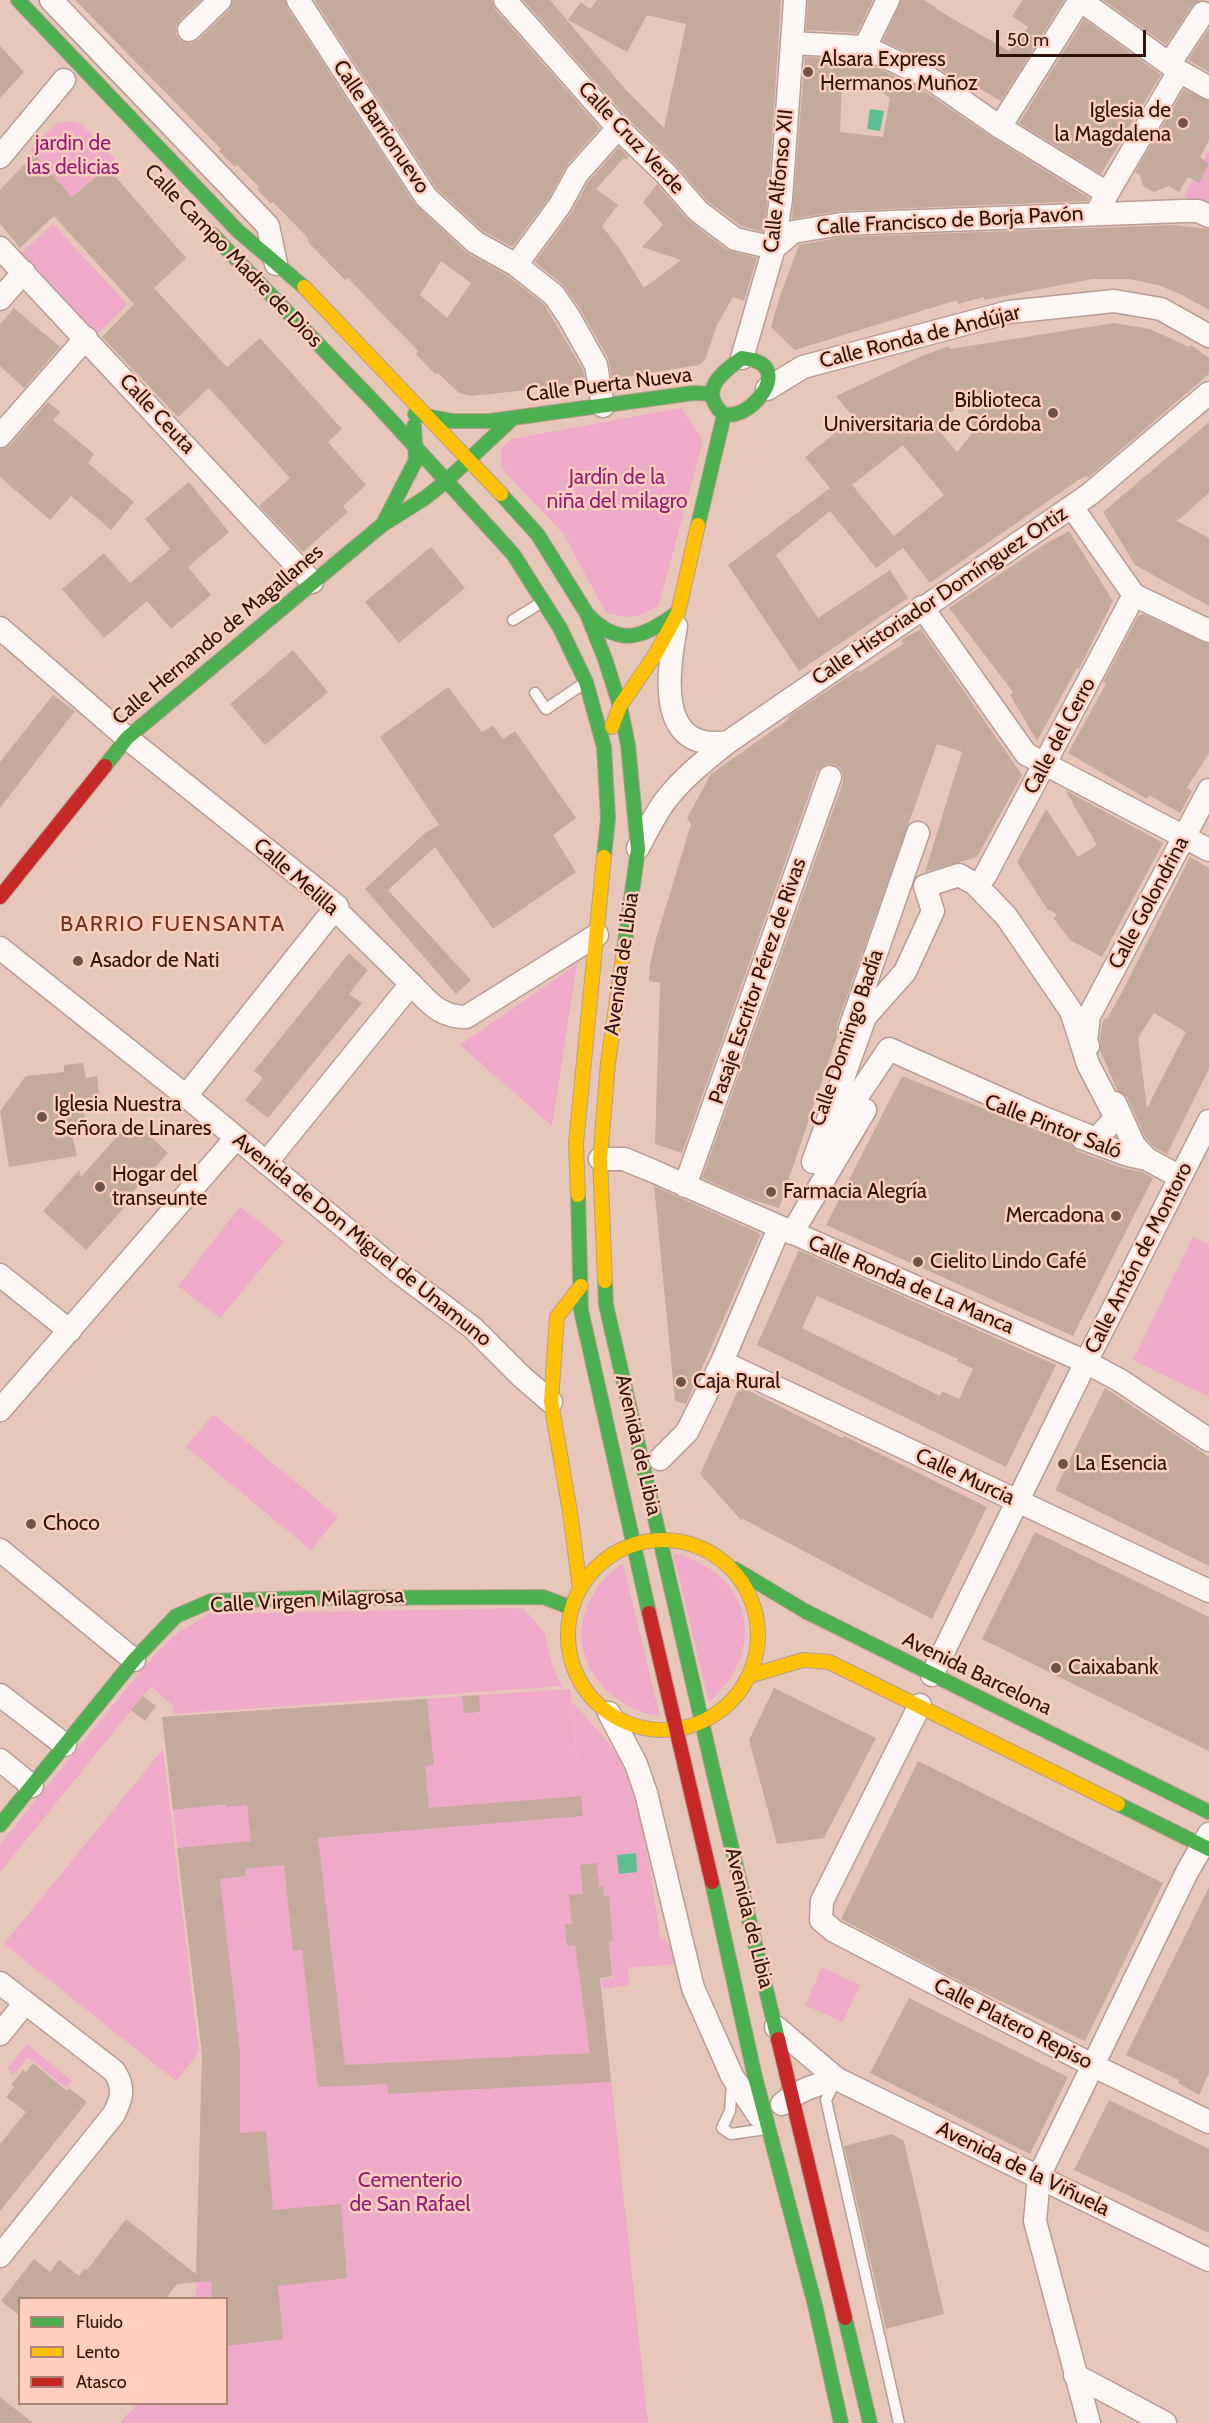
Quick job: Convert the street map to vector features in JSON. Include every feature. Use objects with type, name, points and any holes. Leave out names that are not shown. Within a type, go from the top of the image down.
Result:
[{"type":"main road","name":"Calle Campo Madre de Dios","points":[[18,0],[230,223],[305,287],[414,408],[430,418],[470,459],[538,535],[587,614]]},
{"type":"main road","name":"Calle Campo Madre de Dios","points":[[204,225],[336,363],[445,482],[481,517],[513,554],[545,600],[586,682],[604,747]]},
{"type":"main road","points":[[742,358],[754,358],[766,366],[769,376],[767,389],[749,411],[736,416],[724,416],[714,404],[712,394],[716,381],[727,368],[742,358]]},
{"type":"main road","points":[[336,363],[362,371],[394,404],[414,408],[415,449]]},
{"type":"main road","name":"Calle Puerta Nueva","points":[[430,418],[464,421],[512,419],[694,393],[712,394]]},
{"type":"main road","points":[[604,747],[620,706],[655,656],[678,613],[724,416]]},
{"type":"main road","name":"Calle Puerta Nueva","points":[[470,459],[512,419]]},
{"type":"main road","name":"Calle Hernando de Magallanes","points":[[382,525],[416,460],[415,449]]},
{"type":"main road","points":[[445,482],[470,459]]},
{"type":"main road","name":"Calle Hernando de Magallanes","points":[[0,897],[127,738],[382,525],[426,498],[445,482]]},
{"type":"main road","points":[[587,614],[604,630],[629,638],[652,632],[678,613]]},
{"type":"main road","name":"Avenida de Libia","points":[[587,614],[620,706],[628,745],[638,849],[608,1063],[600,1159],[606,1305],[659,1539],[870,2423]]},
{"type":"main road","name":"Avenida de Libia","points":[[604,747],[608,818],[576,1143],[581,1310],[632,1545],[677,1729],[767,2129],[815,2305],[841,2423]]},
{"type":"main road","points":[[580,1589],[570,1512],[551,1402],[557,1317],[581,1286]]},
{"type":"main road","points":[[659,1539],[685,1542],[710,1551],[730,1567],[745,1585],[755,1607],[759,1630],[757,1654],[749,1676],[737,1695],[721,1710],[702,1721],[677,1729],[642,1727],[625,1722],[609,1713],[591,1698],[575,1670],[570,1655],[568,1631],[572,1608],[580,1589],[593,1570],[611,1555],[632,1545],[659,1539]]},
{"type":"main road","name":"Avenida Barcelona","points":[[730,1567],[805,1611],[1209,1812]]},
{"type":"main road","name":"Calle Virgen Milagrosa","points":[[0,1825],[134,1660],[176,1616],[211,1601],[308,1598],[543,1597],[572,1608]]},
{"type":"main road","points":[[749,1676],[803,1660],[829,1662],[1207,1843]]},
{"type":"street","name":"Calle Campo Madre de Dios","points":[[51,0],[268,226],[276,264]]},
{"type":"street","points":[[189,30],[220,0]]},
{"type":"street","name":"Calle Barrionuevo","points":[[298,0],[426,197],[475,242],[516,265],[554,295],[596,365],[603,406]]},
{"type":"street","name":"Calle Cruz Verde","points":[[505,0],[618,128],[666,174],[698,211],[735,239],[774,248]]},
{"type":"street","name":"Calle Alfonso XII","points":[[742,358],[774,248],[781,199],[795,0]]},
{"type":"street","points":[[865,47],[888,0]]},
{"type":"street","points":[[1000,126],[1080,0],[1175,67],[1209,88]]},
{"type":"street","points":[[1097,213],[1203,13]]},
{"type":"street","points":[[792,43],[865,47],[928,77],[1000,126],[1107,193]]},
{"type":"street","points":[[0,157],[64,80]]},
{"type":"street","points":[[516,265],[560,205],[577,174],[618,128]]},
{"type":"street","name":"Calle Francisco de Borja Pavón","points":[[774,248],[793,232],[841,224],[1097,213],[1198,211],[1209,216]]},
{"type":"street","name":"Calle Ceuta","points":[[0,248],[312,582]]},
{"type":"street","points":[[0,299],[24,272]]},
{"type":"street","name":"Calle Ronda de Andújar","points":[[767,389],[803,367],[1009,312],[1114,301],[1161,309],[1209,336]]},
{"type":"street","points":[[0,436],[86,338]]},
{"type":"street","name":"Calle Ronda de Andújar","points":[[766,366],[803,367]]},
{"type":"street","name":"Calle Historiador Domínguez Ortiz","points":[[638,849],[656,814],[669,796],[690,773],[728,742],[922,607],[1072,507],[1209,393]]},
{"type":"street","points":[[1072,507],[1134,595],[1209,631]]},
{"type":"street","name":"Calle del Cerro","points":[[985,876],[1134,595]]},
{"type":"street","points":[[922,607],[1026,754],[1209,850]]},
{"type":"street","points":[[678,613],[669,685],[675,717],[683,731],[692,739],[713,744],[728,742]]},
{"type":"street","name":"Calle Melilla","points":[[0,628],[127,738],[337,906],[339,913],[438,1011],[452,1017],[466,1017],[597,935]]},
{"type":"street","name":"Pasaje Escritor Pérez de Rivas","points":[[686,1185],[830,777]]},
{"type":"street","name":"Calle Golondrina","points":[[1080,1014],[1209,790]]},
{"type":"street","name":"Calle Domingo Badía","points":[[820,1186],[805,1158],[918,833]]},
{"type":"street","points":[[899,888],[963,869],[985,876],[1080,1014],[1086,1041],[1134,1145],[1147,1159]]},
{"type":"street","points":[[959,876],[975,884],[1006,916],[1080,1014],[1088,1064],[1116,1118],[1096,1139],[890,1049],[813,1162],[865,1017],[905,972],[933,911],[925,886],[959,876]]},
{"type":"street","points":[[186,1096],[337,906]]},
{"type":"street","name":"Avenida de Don Miguel de Unamuno","points":[[0,948],[186,1096],[397,1271],[473,1328],[522,1377],[551,1402]]},
{"type":"street","points":[[266,1163],[411,984]]},
{"type":"street","name":"Calle Domingo Badía","points":[[660,1459],[687,1432],[786,1231],[820,1186],[895,1059]]},
{"type":"street","name":"Calle Pintor Saló","points":[[895,1059],[969,1090],[971,1096],[1128,1155],[1147,1159],[1180,1177]]},
{"type":"street","name":"Calle Antón de Montoro","points":[[932,1675],[1086,1362],[1209,1121]]},
{"type":"street","points":[[0,1410],[236,1138]]},
{"type":"street","name":"Calle Ronda de La Manca","points":[[600,1159],[624,1159],[1086,1362],[1121,1381],[1209,1440]]},
{"type":"street","points":[[0,1275],[69,1331]]},
{"type":"street","name":"Calle Murcia","points":[[722,1362],[1209,1591]]},
{"type":"street","points":[[0,1550],[134,1660]]},
{"type":"street","points":[[0,1695],[65,1745]]},
{"type":"street","name":"Calle Platero Repiso","points":[[920,1705],[822,1901],[821,1920],[834,1931],[1094,2066],[1209,2122]]},
{"type":"street","name":"Avenida de Libia","points":[[609,1713],[636,1764],[646,1793],[693,1988],[732,2076],[767,2129]]},
{"type":"street","points":[[0,1760],[32,1786]]},
{"type":"street","points":[[1089,2423],[1035,2221],[1039,2176],[1187,1872],[1207,1843]]},
{"type":"street","points":[[0,1983],[114,2071],[122,2083],[122,2098],[114,2114],[0,2256]]},
{"type":"street","points":[[0,2034],[25,2003]]},
{"type":"street","name":"Avenida de la Viñuela","points":[[776,2027],[837,2079],[1209,2260]]},
{"type":"street","points":[[767,2129],[777,2109],[792,2095],[837,2079]]},
{"type":"street","points":[[1075,2375],[1165,2423]]},
{"type":"lane","points":[[513,620],[545,600]]},
{"type":"lane","points":[[535,693],[546,709],[586,682]]},
{"type":"lane","points":[[732,2076],[730,2111],[723,2128],[731,2134],[767,2129]]},
{"type":"lane","points":[[837,2079],[826,2100],[899,2423]]},
{"type":"green space","name":"jardin de las delicias","points":[[71,121],[82,125],[115,159],[83,187],[89,194],[78,204],[30,150],[56,124]]},
{"type":"green space","points":[[1209,151],[1209,213],[1184,196]]},
{"type":"green space","points":[[53,224],[127,304],[98,334],[19,255]]},
{"type":"green space","name":"Jardín de la niña del milagro","points":[[682,408],[703,441],[659,604],[640,615],[622,616],[606,613],[563,533],[504,471],[501,463],[502,447],[512,439]]},
{"type":"green space","points":[[577,964],[552,1126],[460,1045]]},
{"type":"green space","points":[[240,1207],[284,1241],[220,1318],[178,1286]]},
{"type":"green space","points":[[1193,1237],[1209,1245],[1209,1397],[1133,1360]]},
{"type":"green space","points":[[213,1414],[338,1517],[311,1550],[186,1447]]},
{"type":"green space","points":[[673,1553],[699,1563],[720,1577],[735,1595],[743,1615],[745,1637],[740,1659],[728,1681],[709,1702]]},
{"type":"green space","points":[[623,1563],[660,1716],[620,1701],[604,1688],[592,1672],[584,1654],[582,1634],[585,1614],[594,1593],[607,1576]]},
{"type":"green space","points":[[523,1608],[544,1632],[553,1668],[562,1686],[174,1714],[173,1706],[151,1686],[0,1872],[0,1844],[143,1668],[173,1636],[209,1614]]},
{"type":"green space","name":"Cementerio de San Rafael","points":[[570,1689],[584,1828],[572,1702],[614,1750],[623,1767],[638,1813],[660,1936],[672,1946],[675,1964],[628,1968],[629,1985],[603,1989],[602,1979],[613,1978],[609,1942],[612,1976],[600,1978],[648,2423],[120,2423],[136,2405],[228,2405],[228,2297],[196,2297],[202,2054],[162,1717]]},
{"type":"green space","points":[[163,1749],[199,2052],[176,2081],[4,1944]]},
{"type":"green space","points":[[822,1967],[860,1985],[843,2022],[805,2005]]},
{"type":"green space","points":[[27,2044],[72,2081],[66,2088],[28,2057],[13,2075],[7,2069]]},
{"type":"shaded area","points":[[870,109],[884,111],[880,131],[867,129]]},
{"type":"shaded area","points":[[636,1853],[637,1872],[619,1874],[617,1855]]},
{"type":"building","points":[[75,0],[201,0],[180,20],[176,27],[176,34],[180,40],[192,43],[229,10],[233,0],[285,0],[287,7],[415,204],[466,252],[508,276],[544,304],[583,370],[586,384],[471,396],[459,393],[438,373],[435,374],[416,354],[418,351],[348,278],[345,280],[308,242],[308,238],[273,202],[271,204],[257,189],[259,187],[219,151],[221,149]],"holes":[[[441,261],[471,283],[447,318],[420,295]]]},
{"type":"building","points":[[314,0],[492,0],[495,9],[600,128],[567,165],[549,198],[512,247],[483,231],[436,188]]},
{"type":"building","points":[[523,0],[550,0],[625,89],[664,128],[686,24],[647,15],[627,52],[568,20],[581,2],[590,9],[597,0],[781,0],[768,198],[763,232],[741,226],[707,201],[675,164],[628,119]]},
{"type":"building","points":[[808,0],[873,0],[857,33],[806,30]]},
{"type":"building","points":[[901,0],[924,0],[1009,51],[1028,27],[1012,16],[1023,0],[1064,0],[1001,101],[961,78],[958,81],[934,65],[883,41]]},
{"type":"building","points":[[1103,0],[1201,0],[1192,6],[1166,45]]},
{"type":"building","points":[[1084,19],[1161,75],[1101,174],[1019,123]]},
{"type":"building","points":[[1209,28],[1209,72],[1188,60]]},
{"type":"building","points":[[0,46],[24,72],[0,98]]},
{"type":"building","points":[[805,57],[862,60],[921,89],[993,138],[1089,198],[1088,201],[840,211],[792,219]],"holes":[[[842,83],[871,84],[890,98],[883,137],[840,132]]]},
{"type":"building","name":"Iglesia de la Magdalena","points":[[1184,89],[1209,101],[1209,140],[1200,157],[1209,164],[1199,183],[1188,177],[1179,192],[1168,186],[1154,192],[1143,186],[1140,175],[1135,172]]},
{"type":"building","points":[[619,147],[629,157],[626,160],[624,158],[596,189],[618,205],[602,226],[644,288],[681,260],[642,247],[663,225],[643,202],[657,184],[688,220],[727,250],[757,258],[744,301],[733,297],[717,325],[705,360],[699,365],[612,379],[608,358],[580,309],[563,285],[535,262],[571,213],[588,182]]},
{"type":"building","points":[[34,154],[72,197],[107,167],[186,258],[154,288],[227,367],[260,338],[342,429],[328,442],[366,485],[343,506],[348,512],[303,552],[259,506],[290,478],[209,388],[178,417],[102,337],[134,304],[54,216],[20,248],[0,224],[0,190]]},
{"type":"building","points":[[1174,225],[1209,229],[1209,310],[1158,285],[1129,279],[1092,279],[984,300],[984,297],[958,304],[957,300],[795,350],[771,327],[799,245],[842,237]]},
{"type":"building","points":[[14,308],[60,347],[24,388],[0,366],[0,324]]},
{"type":"building","points":[[1114,323],[1150,329],[1189,347],[1191,345],[1209,358],[1209,374],[1088,478],[1086,476],[1077,481],[930,583],[903,548],[876,568],[830,511],[776,555],[818,618],[890,570],[908,598],[799,671],[728,565],[830,488],[805,457],[854,418],[836,396],[922,356],[949,346],[950,349]],"holes":[[[965,401],[974,431],[957,452],[935,426]],[[903,445],[944,495],[894,536],[852,485]]]},
{"type":"building","points":[[48,402],[60,412],[53,420],[94,454],[88,463],[134,502],[111,530],[71,496],[50,520],[0,477],[0,449],[10,445]]},
{"type":"building","points":[[1209,422],[1209,493],[1177,521],[1209,538],[1209,606],[1135,565],[1103,512]]},
{"type":"building","points":[[189,482],[229,532],[188,567],[211,595],[171,629],[147,601],[104,638],[62,589],[104,553],[130,583],[170,549],[145,519]]},
{"type":"building","points":[[1069,531],[1113,601],[1079,669],[1077,668],[1037,741],[1010,695],[1013,692],[949,608],[1045,544]]},
{"type":"building","points":[[431,547],[465,588],[399,643],[365,602]]},
{"type":"building","points":[[1143,614],[1209,644],[1209,753],[1187,788],[1192,791],[1180,813],[1149,795],[1147,799],[1068,753],[1106,684],[1103,682],[1138,616]]},
{"type":"building","points":[[921,629],[1022,775],[977,857],[925,872],[962,752],[937,744],[837,1024],[838,1034],[779,1208],[747,1198],[702,1178],[843,782],[840,768],[834,764],[827,764],[817,772],[682,1153],[655,1144],[660,983],[649,981],[656,939],[691,824],[687,818],[711,774],[789,719],[788,717],[858,670],[860,672],[903,644],[901,640]]},
{"type":"building","points":[[293,650],[328,692],[265,745],[230,704]]},
{"type":"building","points":[[448,687],[482,732],[493,726],[503,739],[515,731],[576,818],[553,835],[576,872],[493,929],[435,847],[388,890],[471,980],[456,994],[365,889],[425,833],[439,825],[380,737]]},
{"type":"building","points":[[53,695],[75,711],[0,808],[0,762]]},
{"type":"building","points":[[1065,790],[1163,843],[1102,957],[1070,940],[1054,919],[1057,914],[1047,909],[1017,862],[1046,809],[1078,857],[1097,845]]},
{"type":"building","points":[[1190,857],[1209,868],[1209,1069],[1167,1154],[1155,1148],[1145,1137],[1127,1097],[1117,1090],[1100,1050],[1102,1024],[1121,994]],"holes":[[[1154,1013],[1186,1032],[1147,1108],[1138,1038]]]},
{"type":"building","points":[[349,953],[368,970],[349,994],[362,1003],[268,1118],[245,1100],[263,1078],[254,1071]]},
{"type":"building","name":"Iglesia Nuestra Señora de Linares","points":[[83,1063],[86,1078],[97,1076],[101,1110],[84,1113],[86,1127],[71,1130],[77,1156],[9,1167],[0,1111],[26,1076],[64,1072],[64,1065]]},
{"type":"building","points":[[902,1076],[1070,1143],[1077,1151],[1123,1168],[1142,1172],[1153,1178],[1073,1336],[826,1225]]},
{"type":"building","name":"Hogar del transeunte","points":[[129,1123],[136,1123],[168,1153],[122,1204],[125,1207],[86,1250],[43,1211],[79,1170],[81,1177]]},
{"type":"building","points":[[654,1186],[761,1234],[686,1404],[675,1401]]},
{"type":"building","points":[[799,1250],[1056,1365],[1006,1467],[757,1345]],"holes":[[[817,1296],[958,1359],[957,1361],[973,1369],[959,1399],[942,1391],[940,1396],[802,1328]]]},
{"type":"building","points":[[740,1386],[842,1438],[844,1436],[987,1507],[932,1619],[743,1519],[741,1520],[700,1474]]},
{"type":"building","points":[[1105,1388],[1209,1457],[1209,1566],[1055,1490]]},
{"type":"building","points":[[1035,1532],[1209,1617],[1209,1751],[982,1639]]},
{"type":"building","points":[[774,1688],[876,1738],[824,1838],[777,1844],[749,1740]]},
{"type":"building","points":[[479,1695],[480,1712],[464,1713],[462,1696]]},
{"type":"building","points":[[143,1696],[156,1706],[145,1721],[131,1710]]},
{"type":"building","points":[[427,1699],[434,1765],[425,1766],[429,1808],[581,1796],[583,1816],[318,1838],[345,2065],[590,2053],[575,1945],[567,1946],[565,1924],[572,1924],[569,1895],[583,1894],[580,1865],[597,1863],[599,1887],[603,1887],[604,1896],[609,1896],[613,1941],[609,1942],[612,1976],[600,1978],[611,2082],[388,2094],[387,2084],[318,2087],[302,1950],[293,1951],[284,1865],[245,1869],[246,1876],[220,1879],[240,2051],[240,2133],[266,2131],[273,2210],[341,2204],[347,2278],[278,2286],[283,2339],[228,2346],[228,2297],[212,2297],[211,2281],[177,2284],[167,2297],[18,2297],[18,2314],[1,2301],[34,2259],[50,2272],[59,2260],[79,2276],[85,2268],[87,2270],[126,2219],[196,2274],[202,2054],[177,1848],[251,1841],[247,1805],[226,1807],[226,1804],[173,1810],[162,1717]]},
{"type":"building","points":[[918,1761],[1163,1883],[1085,2041],[967,1985],[841,1919]]},
{"type":"building","points":[[1209,1887],[1209,2073],[1199,2095],[1178,2083],[1179,2080],[1126,2055]]},
{"type":"building","points":[[909,1998],[1068,2077],[1030,2154],[870,2073]]},
{"type":"building","points":[[33,2063],[67,2091],[69,2088],[87,2102],[0,2211],[0,2144],[26,2112],[6,2097],[14,2087],[11,2085],[23,2070],[26,2072]]},
{"type":"building","points":[[1109,2100],[1209,2149],[1209,2233],[1074,2170]]},
{"type":"building","points":[[892,2134],[904,2141],[944,2314],[886,2329],[844,2146]]},
{"type":"building","points":[[0,2397],[33,2423],[0,2423]]},
{"type":"traffic: fast","points":[[18,0],[238,231],[304,287]]},
{"type":"traffic: fast","points":[[212,234],[378,406],[513,554],[560,628],[586,682],[604,747],[608,818],[604,857]]},
{"type":"traffic: fast","points":[[742,358],[754,360],[764,366],[768,373],[768,381],[760,397],[753,404],[736,414],[724,415],[716,406],[712,391],[726,370],[742,358]]},
{"type":"traffic: fast","points":[[415,414],[452,421],[490,421],[694,393],[712,394]]},
{"type":"traffic: fast","points":[[698,525],[724,415]]},
{"type":"traffic: fast","points":[[105,766],[127,738],[382,525],[425,498],[445,482],[512,419]]},
{"type":"traffic: fast","points":[[384,522],[416,460],[414,426]]},
{"type":"traffic: fast","points":[[501,494],[538,535],[587,614],[620,706],[628,745],[638,849],[624,950]]},
{"type":"traffic: fast","points":[[587,614],[610,632],[631,636],[653,628],[677,613]]},
{"type":"traffic: fast","points":[[578,1195],[581,1310],[649,1613]]},
{"type":"traffic: fast","points":[[605,1281],[606,1305],[715,1779],[778,2039]]},
{"type":"traffic: fast","points":[[735,1569],[805,1611],[1209,1812]]},
{"type":"traffic: fast","points":[[0,1825],[134,1660],[176,1616],[211,1601],[308,1598],[543,1597],[572,1608]]},
{"type":"traffic: fast","points":[[1118,1804],[1209,1849]]},
{"type":"traffic: fast","points":[[712,1882],[754,2073],[815,2305],[841,2423]]},
{"type":"traffic: fast","points":[[845,2318],[870,2423]]},
{"type":"traffic: slow","points":[[304,287],[501,494]]},
{"type":"traffic: slow","points":[[612,727],[620,706],[655,655],[678,613],[698,525]]},
{"type":"traffic: slow","points":[[578,1195],[576,1143],[604,857]]},
{"type":"traffic: slow","points":[[605,1281],[600,1159],[608,1063],[624,950]]},
{"type":"traffic: slow","points":[[580,1589],[570,1512],[551,1402],[557,1317],[581,1286]]},
{"type":"traffic: slow","points":[[663,1540],[699,1547],[716,1556],[730,1568],[742,1582],[751,1599],[758,1635],[751,1671],[742,1688],[730,1702],[716,1714],[699,1723],[663,1730],[627,1723],[610,1714],[596,1702],[584,1688],[575,1671],[568,1635],[575,1599],[584,1582],[596,1568],[610,1556],[627,1547],[663,1540]]},
{"type":"traffic: slow","points":[[749,1676],[803,1660],[829,1662],[1118,1804]]},
{"type":"traffic: jam","points":[[0,897],[105,766]]},
{"type":"traffic: jam","points":[[649,1613],[712,1882]]},
{"type":"traffic: jam","points":[[778,2039],[845,2318]]},
{"type":"place","name":"Alsara Express Hermanos Muñoz","points":[[808,72]]},
{"type":"place","name":"Iglesia de la Magdalena","points":[[1183,123]]},
{"type":"place","name":"Biblioteca Universitaria de Córdoba","points":[[1053,413]]},
{"type":"place","name":"Asador de Nati","points":[[78,961]]},
{"type":"place","name":"Iglesia Nuestra Señora de Linares","points":[[42,1117]]},
{"type":"place","name":"Hogar del transeunte","points":[[100,1187]]},
{"type":"place","name":"Farmacia Alegría","points":[[771,1192]]},
{"type":"place","name":"Mercadona","points":[[1116,1216]]},
{"type":"place","name":"Cielito Lindo Café","points":[[918,1262]]},
{"type":"place","name":"Caja Rural","points":[[681,1382]]},
{"type":"place","name":"La Esencia","points":[[1063,1464]]},
{"type":"place","name":"Choco","points":[[31,1524]]},
{"type":"place","name":"Caixabank","points":[[1056,1668]]},
{"type":"district","name":"BARRIO FUENSANTA","points":[[173,925]]}]
